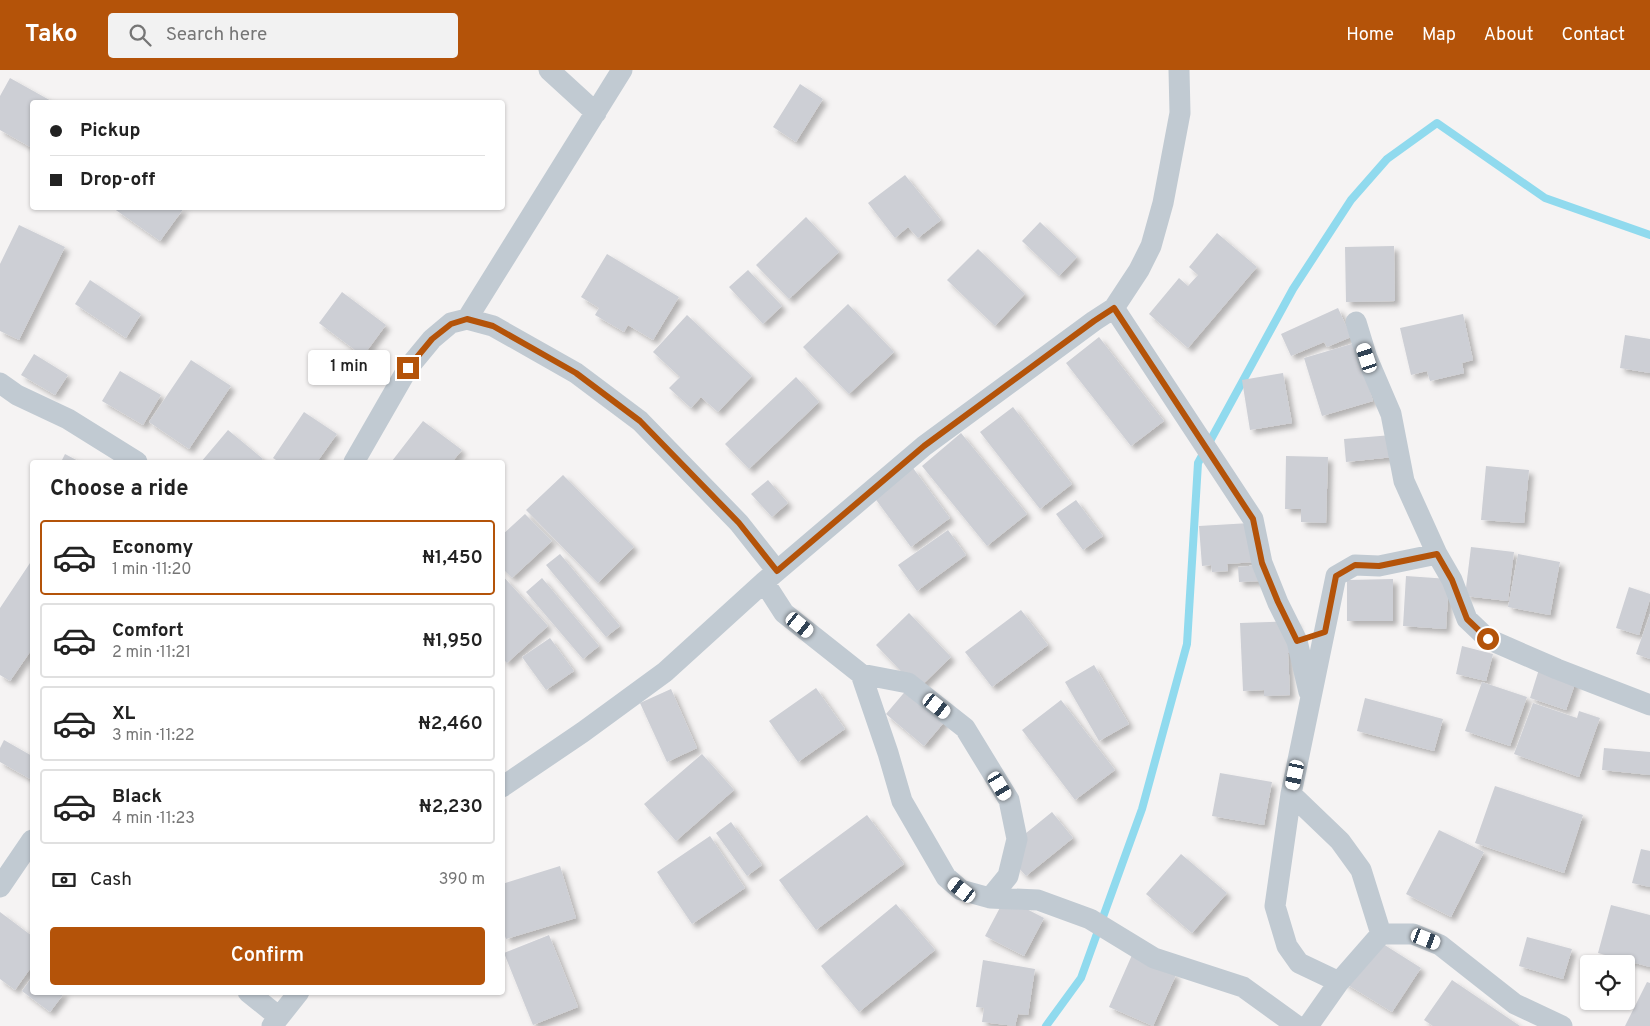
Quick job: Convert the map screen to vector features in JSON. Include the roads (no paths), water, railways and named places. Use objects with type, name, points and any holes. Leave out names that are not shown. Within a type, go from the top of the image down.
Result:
[{"type":"street","points":[[549,70],[596,113]]},
{"type":"street","points":[[467,319],[622,70]]},
{"type":"street","points":[[505,785],[666,672],[770,576],[924,446],[1114,308],[1139,270],[1151,246],[1163,203],[1180,113],[1179,70]]},
{"type":"street","points":[[1114,308],[1253,519],[1262,563],[1297,641],[1311,700]]},
{"type":"street","points":[[355,460],[408,368],[432,339],[451,324],[467,319],[493,326],[576,373],[640,421],[739,523],[770,576],[784,612],[861,674],[908,683],[965,728],[1009,800],[1017,839],[1008,876],[990,898]]},
{"type":"street","points":[[1356,322],[1367,358],[1391,414],[1404,481],[1437,554],[1452,580],[1467,619],[1488,639],[1557,669],[1650,705]]},
{"type":"street","points":[[0,383],[17,395],[68,419],[134,460]]},
{"type":"street","points":[[1339,982],[1299,963],[1287,946],[1275,906],[1291,794],[1336,576],[1355,565],[1379,566],[1437,554]]},
{"type":"street","points":[[1297,641],[1325,632]]},
{"type":"street","points":[[861,674],[902,801],[946,877],[962,890],[990,898],[1038,900],[1090,920],[1154,958],[1243,987],[1297,1026]]},
{"type":"street","points":[[1291,794],[1340,841],[1361,870],[1381,934]]},
{"type":"street","points":[[0,887],[30,843]]},
{"type":"street","points":[[1308,1026],[1339,982],[1381,934],[1412,934],[1440,945],[1515,1004],[1562,1026]]},
{"type":"street","points":[[251,995],[276,1022],[297,995]]},
{"type":"waterway","points":[[1046,1026],[1081,978],[1142,809],[1187,644],[1198,463],[1293,289],[1351,200],[1387,159],[1437,123],[1545,198],[1650,235]]}]
